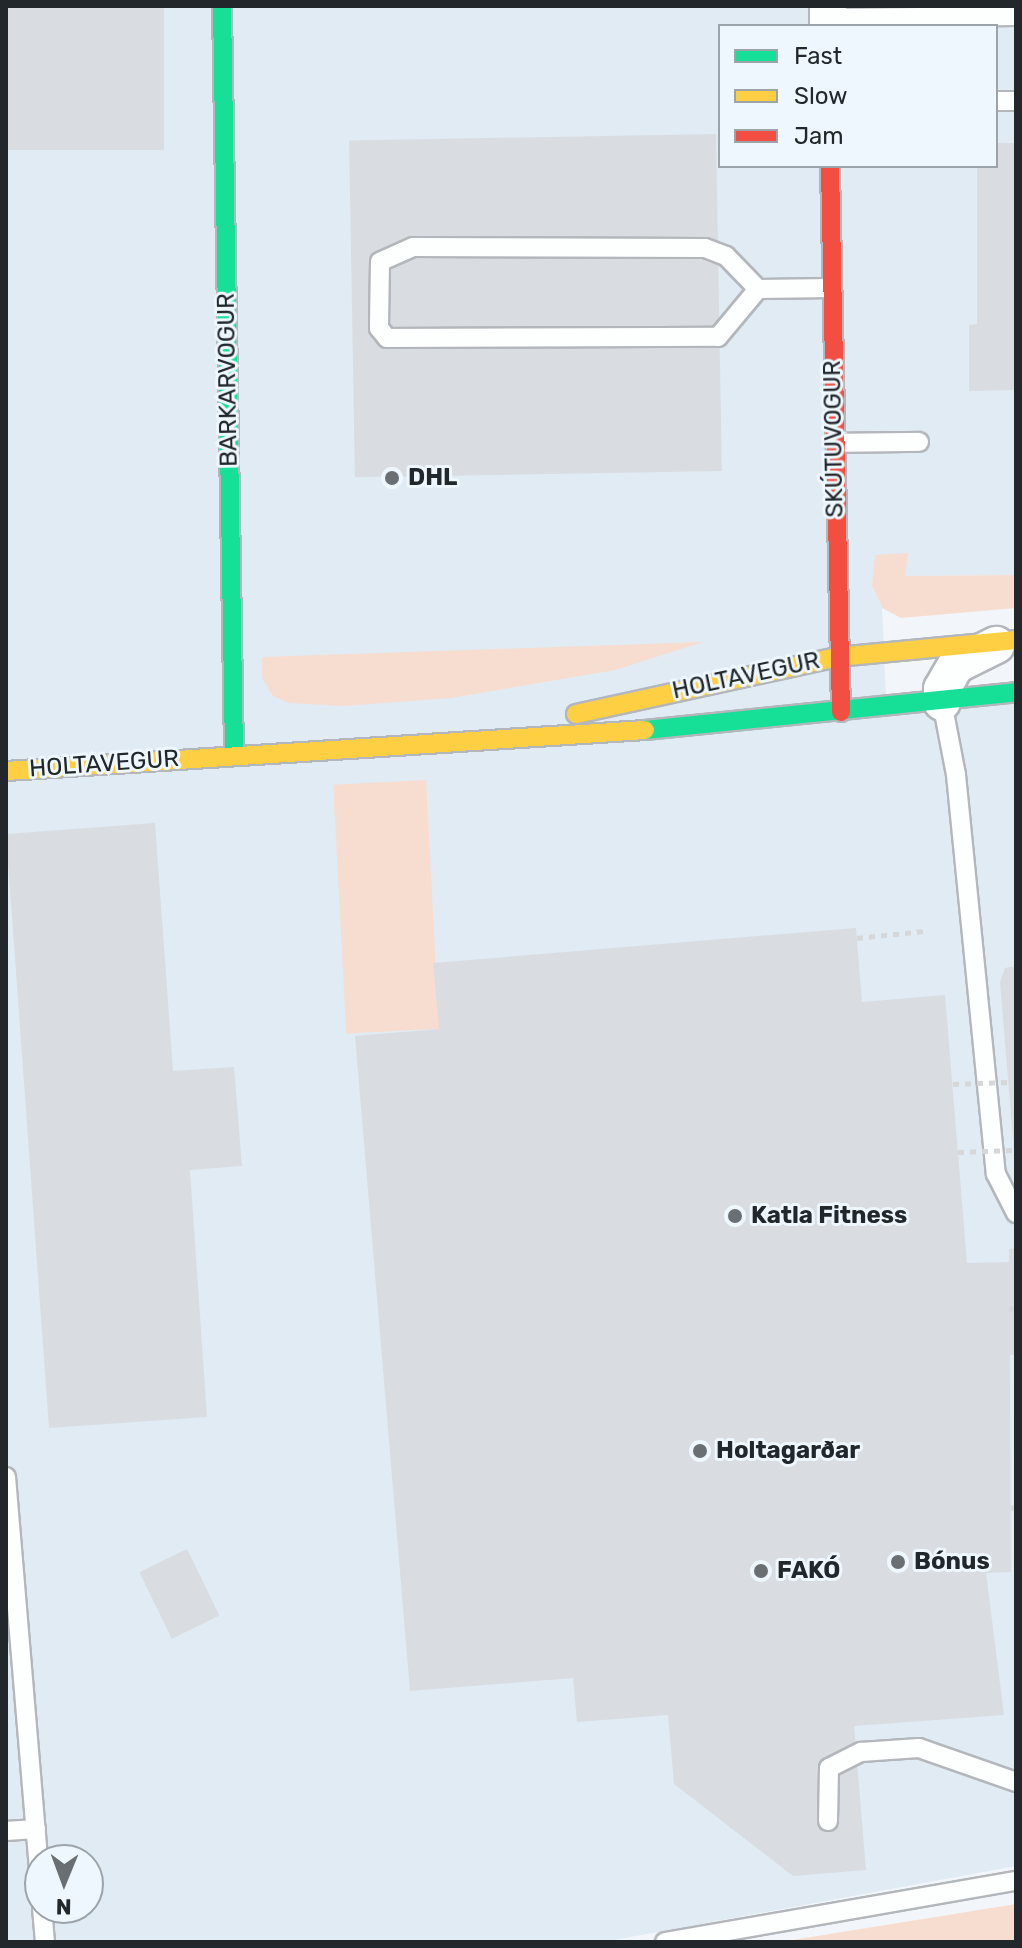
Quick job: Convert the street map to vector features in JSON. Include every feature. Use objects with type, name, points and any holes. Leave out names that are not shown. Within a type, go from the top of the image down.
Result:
[{"type":"main road","name":"BARKARVOGUR","points":[[222,6],[234,755]]},
{"type":"main road","name":"SKÚTUVOGUR","points":[[830,168],[837,657],[841,712]]},
{"type":"main road","name":"HOLTAVEGUR","points":[[488,737],[837,657],[1012,640]]},
{"type":"main road","name":"HOLTAVEGUR","points":[[6,771],[488,737],[595,735],[942,702],[1016,692]]},
{"type":"street","name":"HOLTAVEGUR","points":[[942,702],[942,689],[956,665],[1012,640]]},
{"type":"lane","points":[[828,17],[902,12],[1016,16]]},
{"type":"lane","points":[[758,289],[718,337],[387,338],[379,328],[380,262],[413,247],[705,248],[726,256],[758,289],[832,288]]},
{"type":"lane","points":[[834,443],[919,442]]},
{"type":"lane","points":[[942,702],[956,775],[996,1174],[1016,1213]]},
{"type":"lane","points":[[6,1477],[37,1844]]},
{"type":"lane","points":[[828,1821],[829,1768],[861,1752],[919,1748],[1016,1782]]},
{"type":"lane","points":[[6,1831],[36,1829]]},
{"type":"lane","points":[[665,1942],[1016,1881]]},
{"type":"path","points":[[857,938],[924,931]]},
{"type":"path","points":[[953,1084],[1008,1082]]},
{"type":"path","points":[[958,1152],[1014,1150]]},
{"type":"shaded area","points":[[6,6],[1016,6],[1016,575],[904,576],[876,555],[872,585],[882,608],[886,698],[1016,681],[1016,1866],[603,1942],[6,1942]]},
{"type":"shaded area","points":[[908,553],[905,576],[1016,575],[1016,608],[901,618],[882,608],[872,585],[875,555]]},
{"type":"shaded area","points":[[703,642],[615,670],[451,698],[344,706],[289,703],[273,696],[262,678],[262,657]]},
{"type":"shaded area","points":[[426,780],[439,1029],[346,1034],[333,785]]},
{"type":"shaded area","points":[[1016,1904],[1016,1942],[780,1942]]},
{"type":"building","points":[[6,6],[164,6],[164,150],[6,150]]},
{"type":"building","points":[[716,134],[722,471],[355,477],[349,140]]},
{"type":"building","points":[[998,143],[1016,143],[1016,390],[969,391],[969,325],[977,324],[977,168],[998,168]]},
{"type":"building","points":[[155,823],[173,1071],[234,1067],[242,1166],[190,1170],[207,1417],[49,1428],[6,834]]},
{"type":"building","name":"Holtagarðar","points":[[856,928],[862,1002],[945,995],[967,1263],[1009,1262],[1009,1249],[1016,1248],[1016,1355],[1010,1355],[1011,1572],[986,1573],[1004,1715],[854,1726],[866,1870],[793,1876],[674,1784],[668,1715],[577,1722],[573,1678],[410,1691],[355,1036],[439,1029],[433,963]]},
{"type":"building","points":[[1016,966],[1014,1152],[1000,982],[1005,968]]},
{"type":"building","points":[[187,1549],[219,1616],[172,1639],[139,1572]]},
{"type":"traffic: fast","points":[[222,6],[234,755]]},
{"type":"traffic: fast","points":[[645,730],[1016,692]]},
{"type":"traffic: slow","points":[[576,714],[837,657],[1016,640]]},
{"type":"traffic: slow","points":[[6,771],[645,730]]},
{"type":"traffic: jam","points":[[830,168],[841,712]]},
{"type":"place","name":"DHL","points":[[392,478]]},
{"type":"place","name":"Katla Fitness","points":[[735,1216]]},
{"type":"place","name":"Holtagarðar","points":[[700,1451]]},
{"type":"place","name":"Bónus","points":[[898,1562]]},
{"type":"place","name":"FAKÓ","points":[[761,1571]]}]
